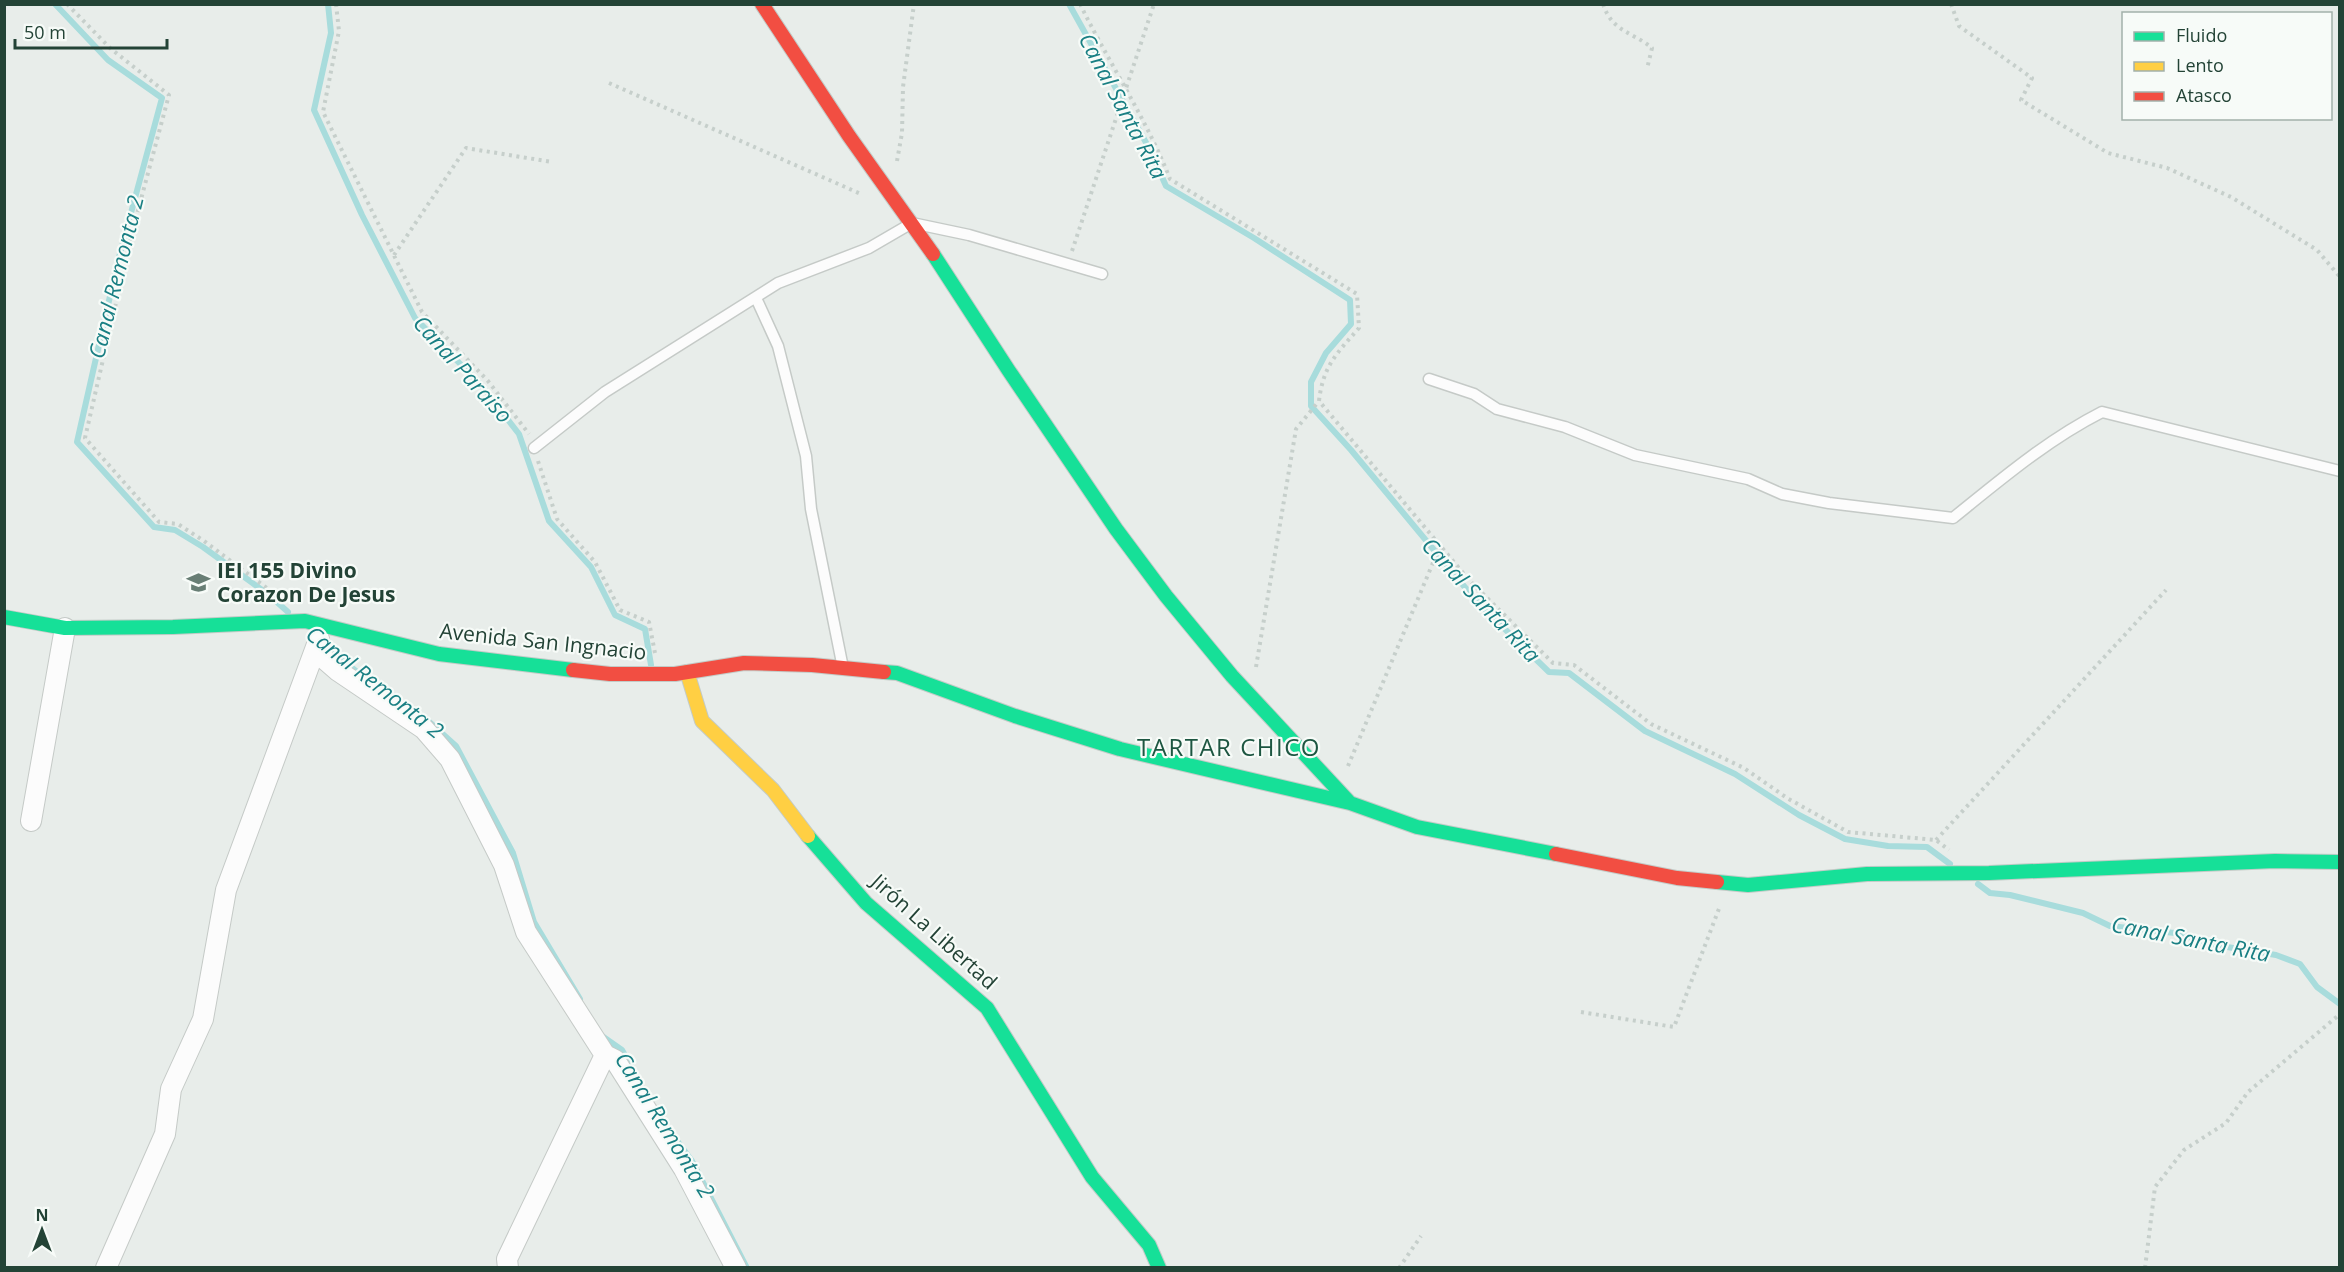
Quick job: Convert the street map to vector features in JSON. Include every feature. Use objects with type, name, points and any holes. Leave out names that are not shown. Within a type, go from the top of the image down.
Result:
[{"type":"street","points":[[762,4],[849,136],[912,223],[1116,530],[1166,596],[1251,696],[1350,803]]},
{"type":"street","name":"Avenida San Ingnacio","points":[[4,617],[65,628],[173,627],[305,621],[440,654],[610,674],[687,672],[744,663],[897,673],[1015,716],[1120,749],[1350,803],[1417,827],[1665,875],[1728,883],[1748,885],[1867,874],[1989,873],[2264,861],[2340,862]]},
{"type":"street","points":[[106,1268],[165,1134],[171,1089],[203,1019],[226,890],[325,625]]},
{"type":"street","points":[[31,821],[65,628]]},
{"type":"street","points":[[315,651],[338,671],[424,729],[450,759],[504,865],[526,932],[605,1055],[615,1060],[684,1169],[736,1268]]},
{"type":"street","name":"Jirón La Libertad","points":[[687,672],[702,721],[773,790],[819,851],[866,903],[987,1008],[1092,1177],[1149,1245],[1159,1268]]},
{"type":"street","points":[[508,1268],[507,1259],[605,1055]]},
{"type":"lane","points":[[534,448],[605,392],[778,283],[869,248],[912,223],[969,235],[1102,274]]},
{"type":"lane","points":[[756,298],[778,346],[806,456],[811,509],[843,668]]},
{"type":"lane","points":[[1429,379],[1474,394],[1497,409],[1565,427],[1635,455],[1748,480],[1782,494],[1829,503],[1953,518],[2001,478],[2069,428],[2102,412],[2340,471]]},
{"type":"path","points":[[67,4],[111,48],[169,95],[133,229],[85,438],[159,522],[178,524],[281,599]]},
{"type":"path","points":[[336,4],[339,31],[323,112],[422,312],[488,381],[528,430],[557,519],[595,562],[620,610],[650,622],[659,674]]},
{"type":"path","points":[[609,83],[864,195],[892,194],[902,133],[903,87],[914,4]]},
{"type":"path","points":[[1080,4],[1157,145],[1170,179],[1357,294],[1359,328],[1336,353],[1322,379],[1319,401],[1296,429],[1251,696]]},
{"type":"path","points":[[1068,264],[1154,4]]},
{"type":"path","points":[[1951,4],[1959,26],[2032,78],[2021,100],[2108,153],[2167,168],[2231,197],[2317,250],[2340,277]]},
{"type":"path","points":[[1603,5],[1611,21],[1627,34],[1642,40],[1652,48],[1647,69]]},
{"type":"path","points":[[394,255],[466,148],[552,162]]},
{"type":"path","points":[[1319,401],[1469,580],[1553,663],[1574,665],[1651,724],[1744,768],[1787,798],[1848,832],[1936,840],[1953,853]]},
{"type":"path","points":[[1338,790],[1440,546]]},
{"type":"path","points":[[1936,840],[2166,590]]},
{"type":"path","points":[[1581,1012],[1674,1027],[1728,883]]},
{"type":"path","points":[[2145,1268],[2154,1187],[2184,1150],[2226,1123],[2248,1092],[2340,1014]]},
{"type":"path","points":[[1399,1268],[1421,1236]]},
{"type":"waterway","name":"Canal Remonta 2","points":[[55,4],[108,60],[162,98],[118,261],[77,442],[154,527],[175,530],[203,547],[269,595],[288,612]]},
{"type":"waterway","name":"Canal Paraiso","points":[[328,4],[331,33],[314,110],[362,215],[415,318],[481,385],[519,434],[549,521],[591,567],[615,615],[645,629],[651,665]]},
{"type":"waterway","name":"Canal Santa Rita","points":[[1069,4],[1149,148],[1166,186],[1254,238],[1350,300],[1351,324],[1326,353],[1311,382],[1311,406],[1351,450],[1478,603],[1549,672],[1569,673],[1645,731],[1735,774],[1799,815],[1845,839],[1888,846],[1927,847],[1950,864]]},
{"type":"waterway","name":"Canal Remonta 2","points":[[320,641],[356,671]]},
{"type":"waterway","name":"Canal Remonta 2","points":[[426,719],[456,746],[513,853],[534,922],[580,999]]},
{"type":"waterway","name":"Canal Santa Rita","points":[[1978,884],[1990,893],[2010,895],[2083,913],[2110,926],[2175,933],[2215,945],[2276,955],[2300,964],[2317,987],[2340,1004]]},
{"type":"waterway","name":"Canal Remonta 2","points":[[602,1036],[622,1050],[637,1077]]},
{"type":"waterway","name":"Canal Remonta 2","points":[[678,1142],[692,1161],[747,1268]]},
{"type":"traffic: fast","points":[[933,254],[1116,529],[1166,596],[1232,676],[1350,803]]},
{"type":"traffic: fast","points":[[4,617],[65,628],[173,627],[305,621],[439,654],[573,670]]},
{"type":"traffic: fast","points":[[884,672],[897,673],[1015,716],[1120,749],[1350,803],[1417,827],[1556,854]]},
{"type":"traffic: fast","points":[[808,836],[866,903],[987,1008],[1092,1177],[1149,1245],[1159,1268]]},
{"type":"traffic: fast","points":[[1717,882],[1748,885],[1867,874],[1989,873],[2275,861],[2340,862]]},
{"type":"traffic: slow","points":[[687,672],[702,721],[773,790],[808,836]]},
{"type":"traffic: jam","points":[[762,4],[849,136],[933,254]]},
{"type":"traffic: jam","points":[[573,670],[610,674],[675,674],[744,663],[812,665],[884,672]]},
{"type":"traffic: jam","points":[[1556,854],[1677,878],[1717,882]]},
{"type":"place","name":"IEI 155 Divino Corazon De Jesus","points":[[199,583]]},
{"type":"district","name":"TARTAR CHICO","points":[[1229,748]]}]
